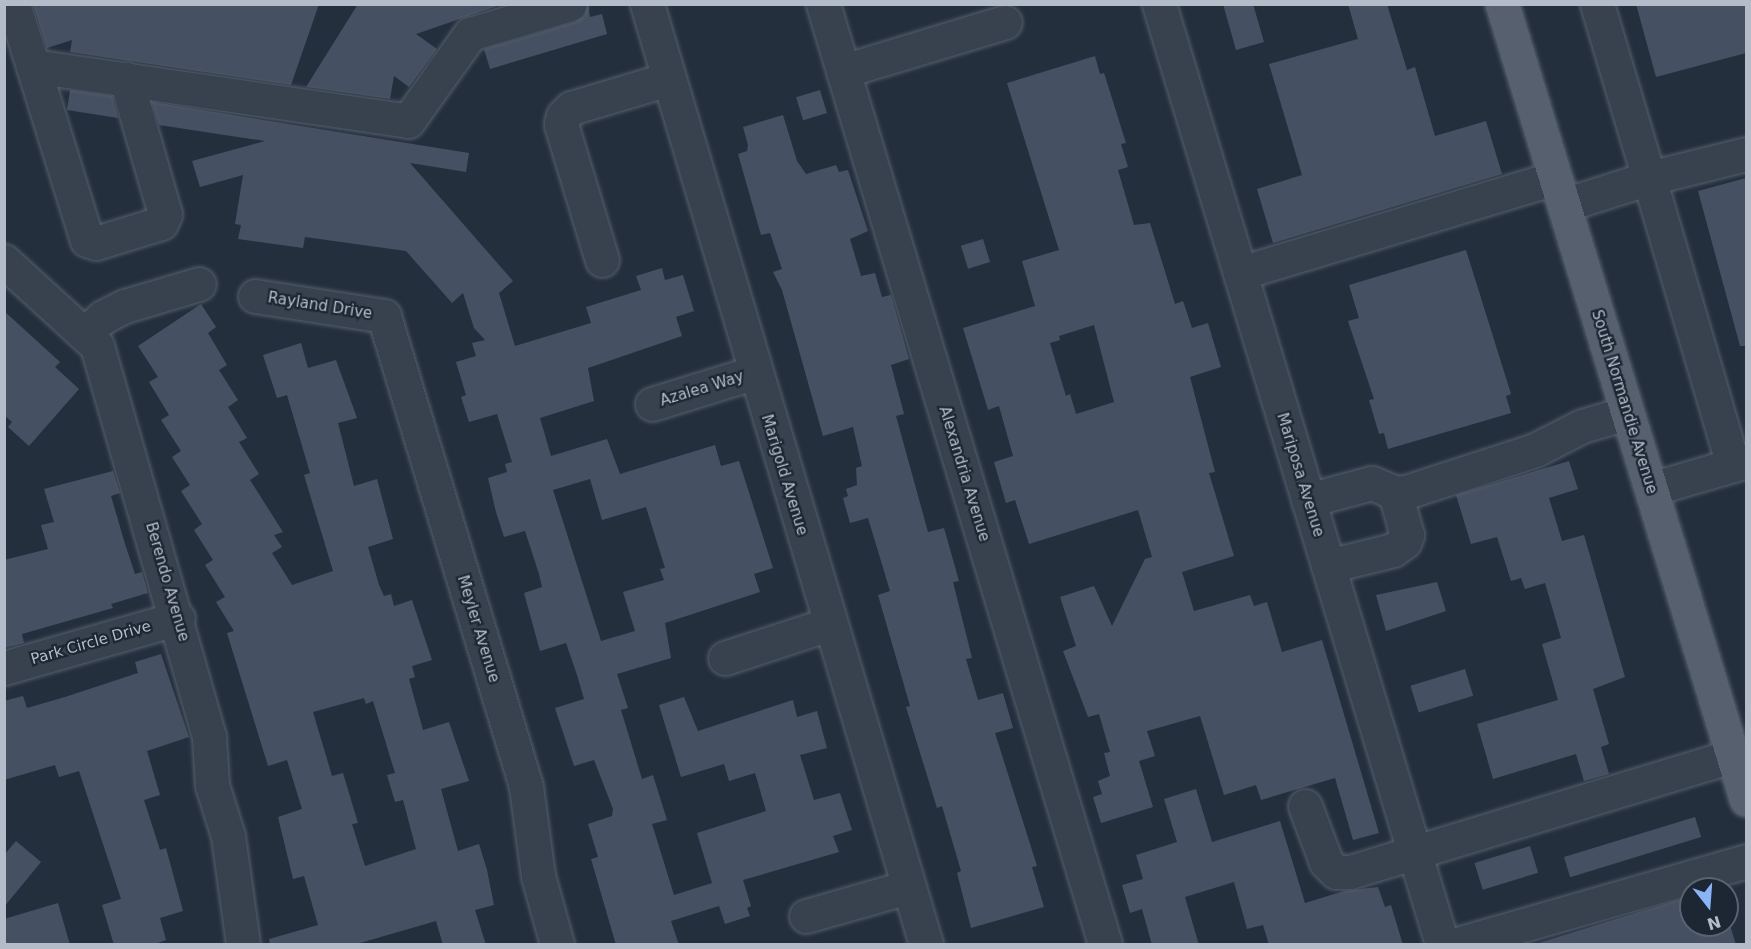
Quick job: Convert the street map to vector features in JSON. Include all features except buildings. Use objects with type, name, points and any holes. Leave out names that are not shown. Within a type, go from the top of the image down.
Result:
[{"type":"main road","name":"South Normandie Avenue","points":[[1502,4],[1746,800]]},
{"type":"street","points":[[13,4],[87,240],[96,243],[161,223],[165,214],[126,80]]},
{"type":"street","points":[[33,66],[408,121],[470,34],[570,4]]},
{"type":"street","name":"Marigold Avenue","points":[[646,4],[753,373],[926,945]]},
{"type":"street","name":"Alexandria Avenue","points":[[823,4],[1105,945]]},
{"type":"street","name":"Mariposa Avenue","points":[[1159,4],[1442,945]]},
{"type":"street","points":[[1597,4],[1739,463],[1651,489]]},
{"type":"street","points":[[843,71],[1005,21]]},
{"type":"street","points":[[602,260],[561,124],[563,116],[571,108],[668,80]]},
{"type":"street","points":[[1240,273],[1559,191],[1649,178],[1746,154]]},
{"type":"street","name":"Berendo Avenue","points":[[4,261],[97,346],[178,618],[209,737],[212,785],[228,836],[243,945]]},
{"type":"street","points":[[84,334],[103,317],[125,306],[198,284]]},
{"type":"street","name":"Rayland Drive","points":[[255,296],[384,316]]},
{"type":"street","name":"Meyler Avenue","points":[[384,316],[526,787],[538,876],[557,945]]},
{"type":"street","name":"Azalea Way","points":[[652,404],[753,373]]},
{"type":"street","points":[[1308,500],[1372,483],[1395,493],[1535,450],[1582,426],[1627,412]]},
{"type":"street","points":[[1328,566],[1393,550],[1404,542],[1407,535],[1395,493]]},
{"type":"street","name":"Park Circle Drive","points":[[4,668],[178,618]]},
{"type":"street","points":[[725,658],[829,624]]},
{"type":"street","points":[[1305,806],[1326,862],[1336,872],[1350,872],[1413,851],[1733,756]]},
{"type":"street","points":[[1457,945],[1746,861]]},
{"type":"street","points":[[806,916],[908,887]]}]
